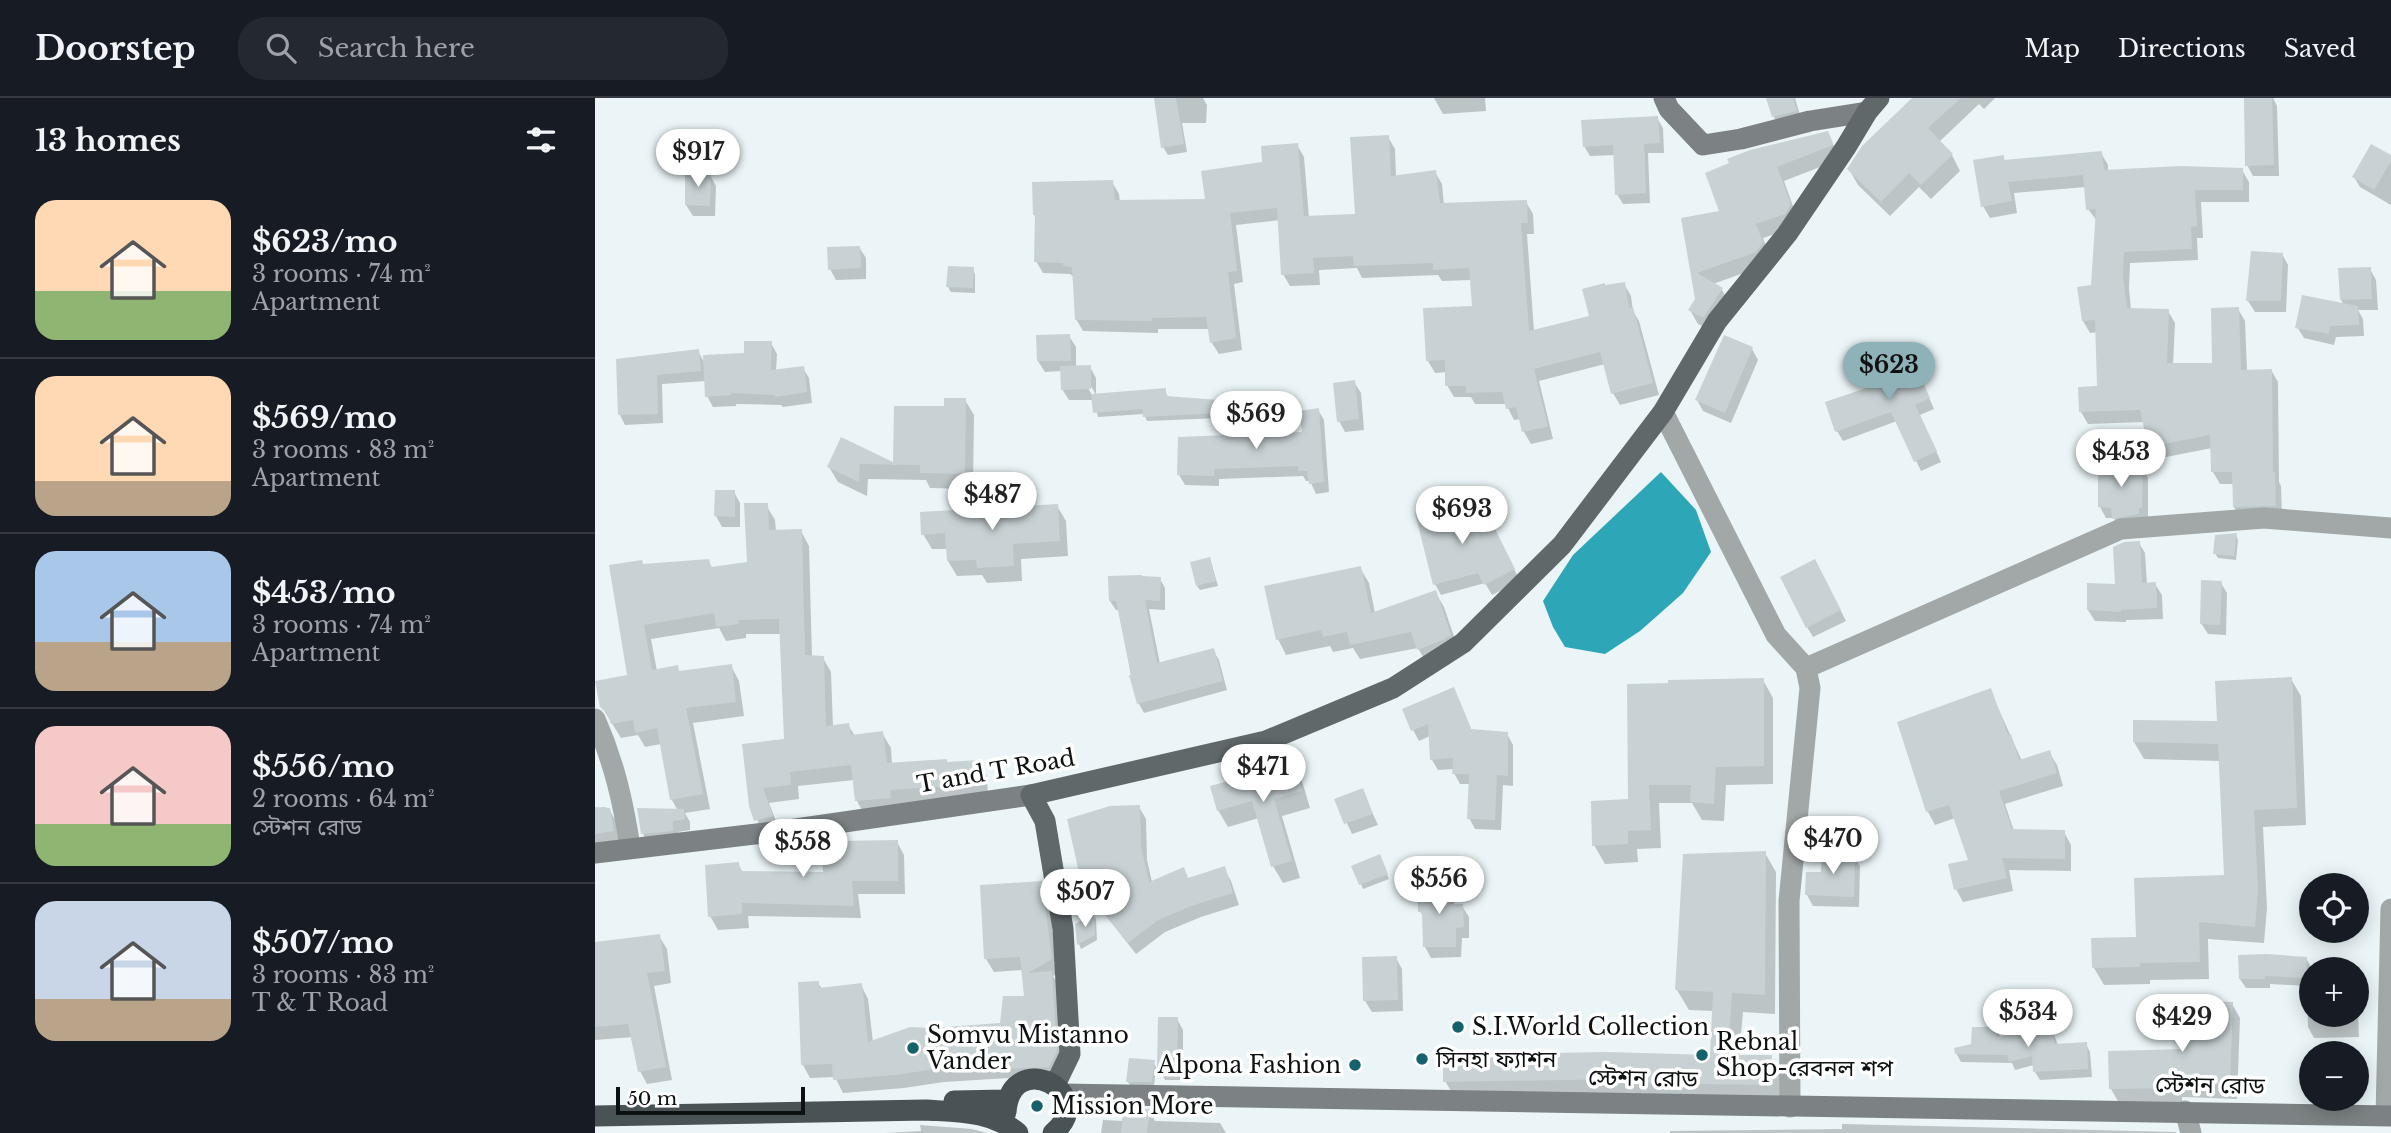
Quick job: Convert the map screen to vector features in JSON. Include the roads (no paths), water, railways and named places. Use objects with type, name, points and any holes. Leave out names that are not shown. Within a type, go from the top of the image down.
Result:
[{"type":"highway","points":[[1018,1133],[1010,1123],[1006,1111],[1007,1100],[1013,1089],[1034,1078],[1045,1079],[1059,1089],[1067,1105],[1066,1117],[1057,1131]]},
{"type":"highway","points":[[595,1107],[1007,1100]]},
{"type":"highway","points":[[595,1116],[967,1112],[993,1118],[1018,1133]]},
{"type":"main road","points":[[1664,98],[1669,109],[1703,145],[1741,139],[1873,105]]},
{"type":"main road","name":"T and T Road","points":[[595,853],[789,830],[1031,795],[1266,741],[1392,688],[1463,643],[1562,545],[1663,412],[1717,321],[1787,234],[1873,105]]},
{"type":"main road","points":[[1031,795],[1045,821],[1063,929],[1070,1054],[1059,1089]]},
{"type":"main road","name":"স্টেশন রোড","points":[[1059,1089],[1790,1107],[2388,1116]]},
{"type":"street","points":[[1663,412],[1776,635],[1806,668],[1810,688],[1789,901],[1790,1107]]},
{"type":"street","points":[[1806,668],[2121,529],[2264,518],[2391,528]]},
{"type":"street","points":[[595,719],[622,794],[630,847]]},
{"type":"street","points":[[2388,1116],[2391,909]]},
{"type":"street","points":[[2185,1111],[2191,1133]]},
{"type":"water","points":[[1661,472],[1696,510],[1711,552],[1683,593],[1640,631],[1605,654],[1565,647],[1553,627],[1543,601],[1573,555]]},
{"type":"place","name":"S.I.World Collection","points":[[1458,1027]]},
{"type":"place","name":"Somvu Mistanno Vander","points":[[913,1048]]},
{"type":"place","name":"Rebnal Shop-রেবনল শপ","points":[[1702,1055]]},
{"type":"place","name":"সিনহা ফ্যাশন","points":[[1422,1059]]},
{"type":"place","name":"Alpona Fashion","points":[[1355,1065]]},
{"type":"place","name":"Mission More","points":[[1037,1106]]}]
